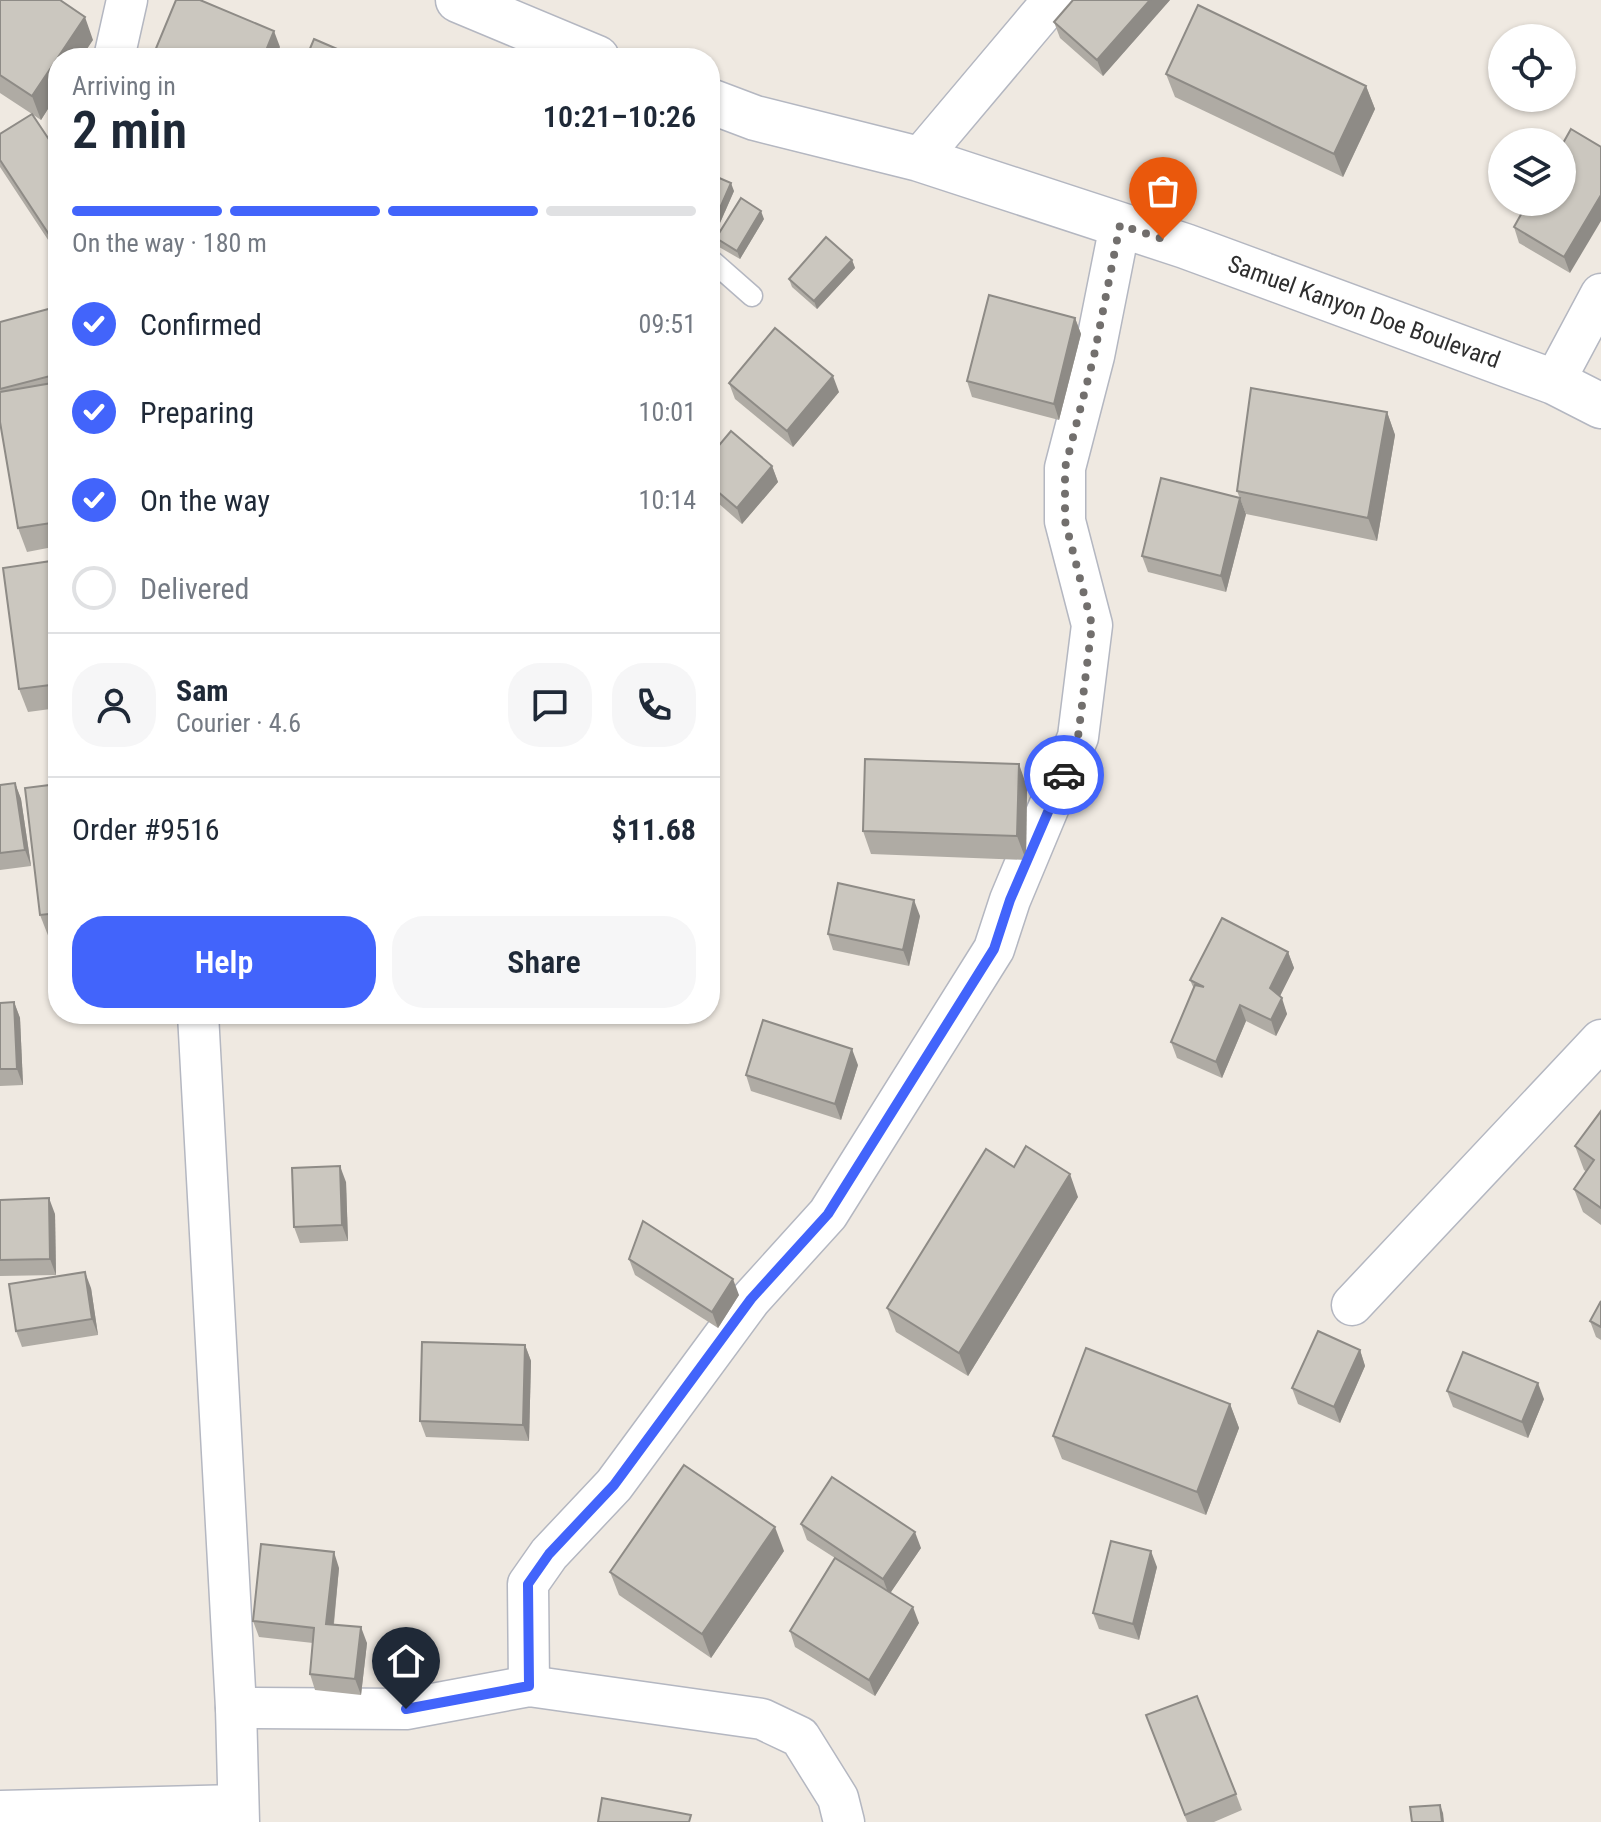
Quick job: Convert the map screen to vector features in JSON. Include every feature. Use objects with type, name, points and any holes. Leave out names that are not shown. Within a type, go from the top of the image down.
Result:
[{"type":"street","points":[[116,48],[127,0]]},
{"type":"street","points":[[458,0],[573,48]]},
{"type":"street","points":[[919,159],[1053,0]]},
{"type":"street","name":"Samuel Kanyon Doe Boulevard","points":[[720,105],[755,118],[919,159],[1120,225],[1554,382],[1601,406]]},
{"type":"street","points":[[529,1686],[528,1584],[549,1554],[614,1485],[751,1299],[828,1214],[994,949],[1010,900],[1078,737],[1092,625],[1065,521],[1065,468],[1094,356],[1120,225]]},
{"type":"street","points":[[1554,382],[1601,294]]},
{"type":"street","points":[[0,1811],[238,1813],[236,1708],[199,1024]]},
{"type":"street","points":[[1352,1305],[1601,1040]]},
{"type":"street","points":[[236,1708],[406,1709],[529,1686],[762,1719],[800,1737],[838,1798],[844,1822]]},
{"type":"lane","points":[[720,268],[752,296]]},
{"type":"building","points":[[0,0],[60,0],[85,17],[64,48],[48,48],[48,72],[32,96],[0,75]]},
{"type":"building","points":[[176,0],[200,0],[274,31],[267,48],[156,48]]},
{"type":"building","points":[[1073,0],[1150,0],[1097,60],[1054,22]]},
{"type":"building","points":[[1198,5],[1366,86],[1334,154],[1166,74]]},
{"type":"building","points":[[314,39],[335,48],[310,48]]},
{"type":"building","points":[[32,114],[48,138],[48,233],[0,160],[0,134]]},
{"type":"building","points":[[1576,132],[1601,147],[1601,195],[1564,257],[1514,227],[1520,216],[1576,216]]},
{"type":"building","points":[[720,178],[731,183],[720,208]]},
{"type":"building","points":[[741,198],[761,211],[737,251],[720,240],[720,232]]},
{"type":"building","points":[[826,237],[852,260],[814,301],[789,279]]},
{"type":"building","points":[[989,295],[1075,318],[1054,404],[967,381]]},
{"type":"building","points":[[48,309],[48,377],[0,389],[0,322]]},
{"type":"building","points":[[775,328],[833,376],[787,431],[729,383]]},
{"type":"building","points":[[48,384],[48,524],[18,528],[0,422],[0,392]]},
{"type":"building","points":[[1251,388],[1387,412],[1368,518],[1237,491]]},
{"type":"building","points":[[731,431],[772,466],[737,508],[720,494],[720,444]]},
{"type":"building","points":[[1161,478],[1240,498],[1221,576],[1142,556]]},
{"type":"building","points":[[48,561],[48,685],[19,689],[3,568]]},
{"type":"building","points":[[865,759],[1019,764],[1017,836],[863,831]]},
{"type":"building","points":[[15,783],[25,850],[0,853],[0,785]]},
{"type":"building","points":[[48,785],[48,914],[40,915],[25,788]]},
{"type":"building","points":[[838,883],[914,900],[903,950],[828,934]]},
{"type":"building","points":[[1222,918],[1288,952],[1270,988],[1282,998],[1271,1020],[1240,1005],[1216,1062],[1171,1042],[1195,985],[1204,987],[1190,980]]},
{"type":"building","points":[[14,1002],[17,1069],[0,1069],[0,1003]]},
{"type":"building","points":[[763,1020],[852,1049],[835,1104],[746,1075]]},
{"type":"building","points":[[1601,1111],[1601,1208],[1574,1189],[1594,1160],[1575,1146]]},
{"type":"building","points":[[1026,1146],[1070,1174],[959,1353],[887,1308],[986,1149],[1014,1167]]},
{"type":"building","points":[[340,1166],[342,1225],[294,1227],[292,1168]]},
{"type":"building","points":[[49,1198],[50,1259],[0,1260],[0,1200]]},
{"type":"building","points":[[643,1221],[733,1279],[712,1312],[629,1259]]},
{"type":"building","points":[[85,1272],[92,1319],[16,1331],[9,1284]]},
{"type":"building","points":[[1601,1301],[1601,1327],[1590,1321]]},
{"type":"building","points":[[1318,1331],[1360,1350],[1334,1407],[1292,1388]]},
{"type":"building","points":[[422,1342],[525,1345],[523,1425],[420,1421]]},
{"type":"building","points":[[1086,1348],[1230,1404],[1197,1492],[1053,1436]]},
{"type":"building","points":[[1463,1352],[1538,1383],[1522,1422],[1447,1391]]},
{"type":"building","points":[[684,1465],[775,1527],[702,1634],[610,1572]]},
{"type":"building","points":[[832,1477],[915,1532],[883,1579],[801,1524]]},
{"type":"building","points":[[1111,1541],[1151,1551],[1133,1624],[1093,1613]]},
{"type":"building","points":[[261,1544],[334,1552],[326,1624],[361,1627],[355,1679],[310,1674],[314,1628],[253,1621]]},
{"type":"building","points":[[835,1558],[913,1607],[869,1680],[790,1631]]},
{"type":"building","points":[[1197,1696],[1236,1794],[1185,1815],[1146,1715]]},
{"type":"building","points":[[602,1798],[691,1815],[689,1822],[598,1822]]},
{"type":"building","points":[[1440,1805],[1442,1822],[1412,1822],[1410,1807]]},
{"type":"way so far","points":[[1064,775],[1078,737],[1092,625],[1065,521],[1065,468],[1094,356],[1120,225],[1163,239]]},
{"type":"route","points":[[406,1709],[529,1686],[528,1584],[549,1554],[614,1485],[708,1362],[751,1299],[828,1214],[994,949],[1010,900],[1064,775]]}]
